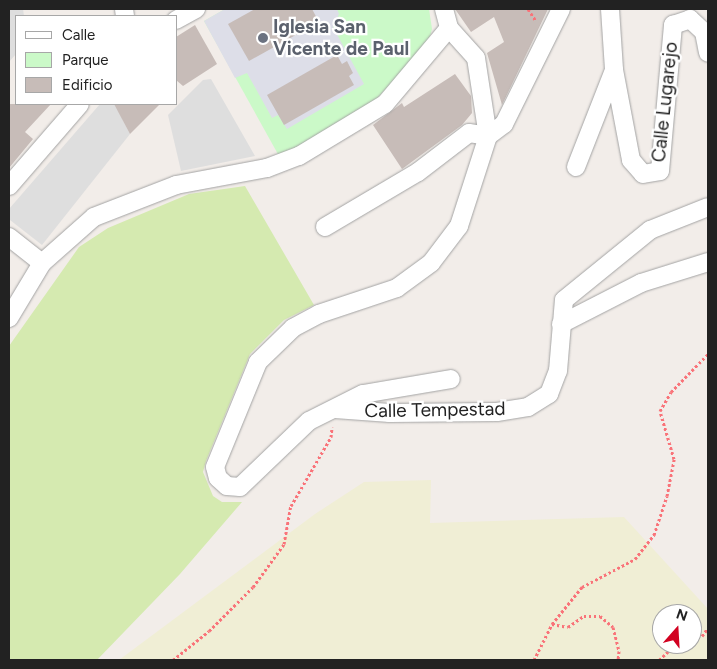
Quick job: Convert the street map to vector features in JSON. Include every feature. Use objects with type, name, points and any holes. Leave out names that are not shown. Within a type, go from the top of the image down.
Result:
[{"type":"street","points":[[178,19],[196,9]]},
{"type":"street","name":"Calle Tempestad","points":[[444,9],[449,28],[476,58],[488,136],[459,226],[431,263],[397,288],[320,314],[293,328],[258,362],[215,467],[218,478],[227,486],[240,487],[309,421],[363,394],[451,379]]},
{"type":"street","points":[[325,227],[418,172],[469,133],[488,136],[504,124],[561,9]]},
{"type":"street","name":"Calle Lugarejo","points":[[610,9],[614,70],[631,160],[643,174],[660,171],[673,25],[690,19],[704,32],[708,54]]},
{"type":"street","points":[[9,318],[42,263],[94,217],[176,185],[267,168],[298,156],[385,104],[449,28]]},
{"type":"street","points":[[576,168],[614,70]]},
{"type":"street","points":[[9,186],[79,105]]},
{"type":"street","points":[[562,324],[564,300],[650,230],[708,208]]},
{"type":"street","points":[[9,237],[42,263]]},
{"type":"street","points":[[562,324],[641,283],[708,262]]},
{"type":"street","name":"Calle Tempestad","points":[[335,409],[390,413],[498,412],[528,407],[549,394],[555,379],[562,324]]},
{"type":"path","points":[[534,660],[552,624],[582,587],[635,559],[654,535],[667,496],[674,459],[660,412],[671,392],[708,354]]},
{"type":"path","points":[[173,660],[209,631],[252,587],[284,544],[291,506],[331,437],[335,409]]},
{"type":"path","points":[[552,624],[568,627],[584,616],[600,616],[613,626],[619,651],[618,660]]},
{"type":"shaded area","points":[[9,9],[23,9],[24,15],[15,15],[15,55],[9,62]]},
{"type":"shaded area","points":[[225,9],[337,9],[339,14],[333,27],[364,84],[287,129],[278,115],[272,118],[247,73],[235,78],[204,21]]},
{"type":"shaded area","points":[[211,79],[255,156],[181,171],[168,115],[203,80]]},
{"type":"shaded area","points":[[99,105],[116,105],[130,134],[42,245],[10,220],[9,209]]},
{"type":"shaded area","points":[[431,480],[430,523],[624,517],[708,609],[708,660],[119,660],[315,514],[364,482]]},
{"type":"green space","points":[[225,9],[429,9],[432,29],[428,44],[368,108],[285,156],[279,156],[204,21]]},
{"type":"green space","points":[[245,186],[314,305],[284,320],[250,354],[206,461],[203,472],[213,496],[222,502],[242,502],[180,574],[97,660],[9,660],[9,346],[79,247],[108,228],[189,194]]},
{"type":"building","name":"Iglesia San Vicente de Paul","points":[[255,9],[312,9],[319,22],[249,61],[228,24]]},
{"type":"building","points":[[455,9],[548,9],[502,105],[487,53],[504,42],[494,17],[471,32]]},
{"type":"building","points":[[195,25],[217,64],[183,86],[178,82],[178,36]]},
{"type":"building","points":[[337,55],[342,64],[347,61],[353,73],[349,76],[354,85],[284,125],[267,95]]},
{"type":"building","points":[[455,74],[471,96],[472,113],[462,125],[402,169],[373,125],[402,103],[404,107]]},
{"type":"building","points":[[9,104],[50,105],[25,132],[33,139],[9,168]]},
{"type":"building","points":[[115,105],[159,105],[130,134]]},
{"type":"place","name":"Iglesia San Vicente de Paul","points":[[263,38]]}]
